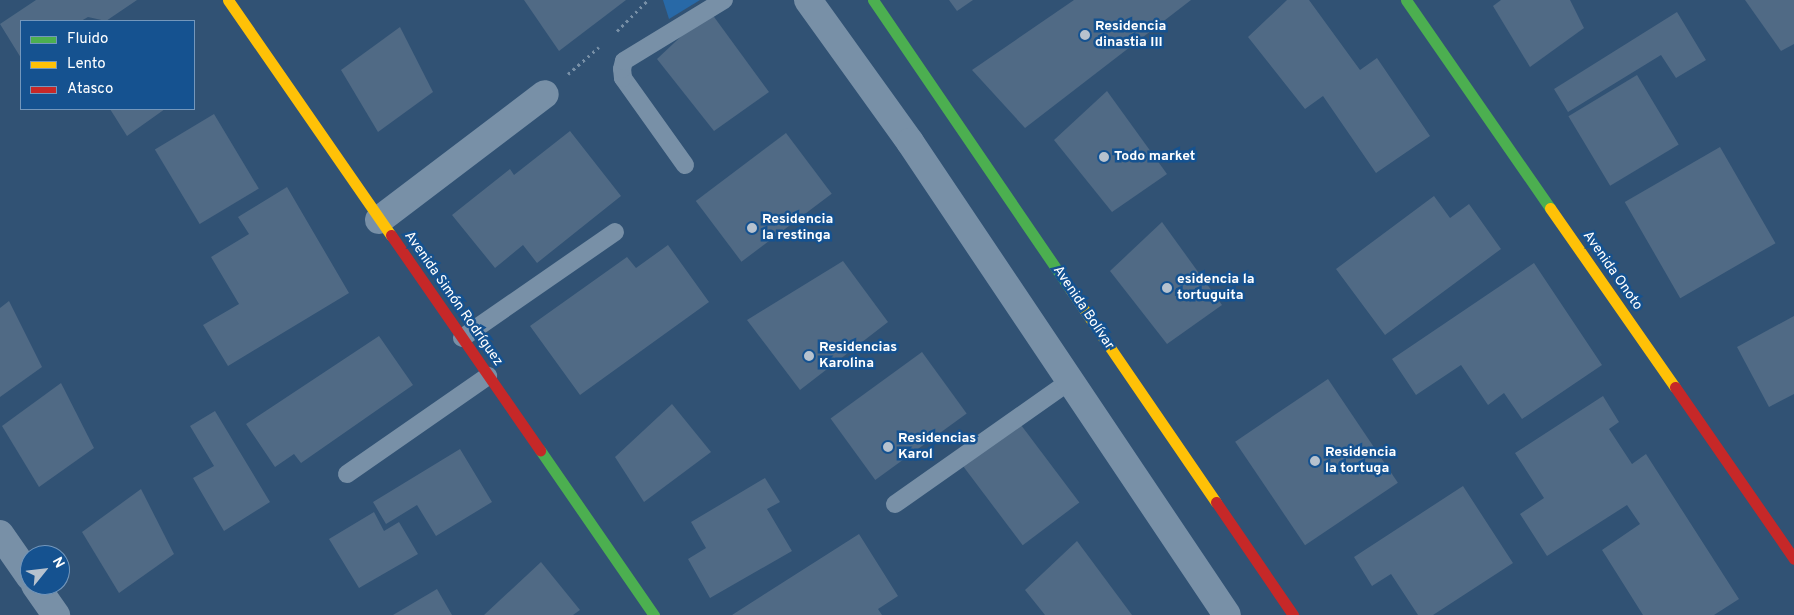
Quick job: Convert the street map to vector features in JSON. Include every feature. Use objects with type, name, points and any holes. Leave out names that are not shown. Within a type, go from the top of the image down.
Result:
[{"type":"street","name":"Avenida Simón Rodríguez","points":[[228,0],[654,615]]},
{"type":"street","points":[[808,0],[1070,381],[1227,615]]},
{"type":"street","name":"Avenida Bolívar","points":[[873,0],[1293,615]]},
{"type":"street","name":"Avenida Onoto","points":[[1406,0],[1794,559]]},
{"type":"street","points":[[379,220],[545,94]]},
{"type":"street","points":[[0,534],[20,563]]},
{"type":"street","points":[[42,595],[56,615]]},
{"type":"lane","points":[[684,165],[623,78],[622,69],[624,61],[724,0]]},
{"type":"lane","points":[[462,338],[615,232]]},
{"type":"lane","points":[[348,474],[488,376]]},
{"type":"lane","points":[[895,504],[1070,381]]},
{"type":"path","points":[[613,34],[648,0]]},
{"type":"path","points":[[545,94],[606,41]]},
{"type":"shaded area","points":[[663,0],[700,0],[669,19]]},
{"type":"building","points":[[36,0],[137,0],[107,20],[88,17],[83,20],[20,20],[20,56],[0,24]]},
{"type":"building","points":[[524,0],[626,0],[559,51]]},
{"type":"building","points":[[949,0],[973,0],[957,11]]},
{"type":"building","name":"Residencia dinastia III","points":[[1074,0],[1191,0],[1025,128],[972,70]]},
{"type":"building","points":[[1287,0],[1309,0],[1360,70],[1377,58],[1430,136],[1376,173],[1323,96],[1305,109],[1248,37]]},
{"type":"building","points":[[1501,0],[1570,0],[1584,28],[1530,67],[1493,6]]},
{"type":"building","points":[[1745,0],[1794,0],[1794,44],[1781,51]]},
{"type":"building","points":[[709,10],[769,92],[714,131],[657,59]]},
{"type":"building","points":[[1677,12],[1706,60],[1676,78],[1661,55],[1568,112],[1554,89]]},
{"type":"building","points":[[400,27],[433,92],[378,132],[341,70]]},
{"type":"building","points":[[1637,75],[1679,144],[1610,186],[1568,116]]},
{"type":"building","points":[[1107,91],[1167,174],[1112,212],[1054,140]]},
{"type":"building","points":[[111,110],[164,110],[127,136]]},
{"type":"building","points":[[214,114],[259,189],[200,224],[155,150]]},
{"type":"building","points":[[570,131],[621,196],[537,263],[523,245],[495,268],[452,215],[510,169],[514,175]]},
{"type":"building","name":"Residencia la restinga","points":[[786,133],[832,194],[741,262],[696,201]]},
{"type":"building","points":[[1720,147],[1776,243],[1680,298],[1625,202]]},
{"type":"building","points":[[287,187],[349,293],[228,366],[203,325],[239,304],[211,257],[249,234],[238,217]]},
{"type":"building","points":[[1434,196],[1450,218],[1469,204],[1501,249],[1385,335],[1336,269]]},
{"type":"building","name":"esidencia la tortuguita","points":[[1162,222],[1222,305],[1167,344],[1110,271]]},
{"type":"building","points":[[668,245],[709,302],[580,395],[530,326],[627,257],[636,268]]},
{"type":"building","name":"Residencias Karolina","points":[[843,261],[888,322],[800,390],[747,320]]},
{"type":"building","points":[[1534,263],[1602,365],[1522,419],[1504,393],[1488,405],[1461,365],[1416,395],[1392,359]]},
{"type":"building","points":[[9,301],[42,367],[0,397],[0,308]]},
{"type":"building","points":[[1794,316],[1794,394],[1769,407],[1737,347]]},
{"type":"building","points":[[379,336],[413,385],[301,463],[294,454],[275,467],[246,424]]},
{"type":"building","name":"Residencias Karol","points":[[922,352],[967,413],[875,480],[831,418]]},
{"type":"building","name":"Residencia la tortuga","points":[[1328,379],[1398,483],[1305,545],[1235,442]]},
{"type":"building","points":[[61,383],[94,448],[39,487],[2,426]]},
{"type":"building","points":[[1603,396],[1619,422],[1609,429],[1632,464],[1646,454],[1739,599],[1714,615],[1643,615],[1602,550],[1640,524],[1627,505],[1547,556],[1520,514],[1544,498],[1515,453]]},
{"type":"building","points":[[672,404],[711,452],[644,502],[615,457]]},
{"type":"building","points":[[215,411],[270,502],[224,531],[193,478],[214,466],[190,426]]},
{"type":"building","points":[[1018,421],[1079,502],[1023,545],[961,464]]},
{"type":"building","points":[[460,449],[492,502],[436,536],[417,505],[386,524],[373,502]]},
{"type":"building","points":[[765,478],[780,502],[767,509],[792,551],[710,598],[688,559],[706,548],[691,522]]},
{"type":"building","points":[[1463,486],[1513,563],[1433,615],[1418,615],[1391,574],[1372,586],[1354,557]]},
{"type":"building","points":[[141,489],[174,554],[119,593],[82,532]]},
{"type":"building","points":[[374,512],[384,531],[399,522],[418,554],[359,588],[329,539]]},
{"type":"building","points":[[859,534],[898,596],[878,609],[882,615],[732,615]]},
{"type":"building","points":[[1077,541],[1132,615],[1045,615],[1025,590]]},
{"type":"building","points":[[541,562],[580,610],[573,615],[484,615]]},
{"type":"building","points":[[437,589],[452,615],[393,615]]},
{"type":"traffic: fast","points":[[873,0],[1070,289]]},
{"type":"traffic: fast","points":[[1406,0],[1550,208]]},
{"type":"traffic: fast","points":[[540,450],[654,615]]},
{"type":"traffic: slow","points":[[228,0],[391,235]]},
{"type":"traffic: slow","points":[[1550,208],[1675,387]]},
{"type":"traffic: slow","points":[[1070,289],[1216,502]]},
{"type":"traffic: jam","points":[[391,235],[540,450]]},
{"type":"traffic: jam","points":[[1675,387],[1794,559]]},
{"type":"traffic: jam","points":[[1216,502],[1293,615]]},
{"type":"place","name":"Residencia dinastia III","points":[[1085,35]]},
{"type":"place","name":"Todo market","points":[[1104,157]]},
{"type":"place","name":"Residencia la restinga","points":[[752,228]]},
{"type":"place","name":"esidencia la tortuguita","points":[[1167,288]]},
{"type":"place","name":"Residencias Karolina","points":[[809,356]]},
{"type":"place","name":"Residencias Karol","points":[[888,447]]},
{"type":"place","name":"Residencia la tortuga","points":[[1315,461]]}]
